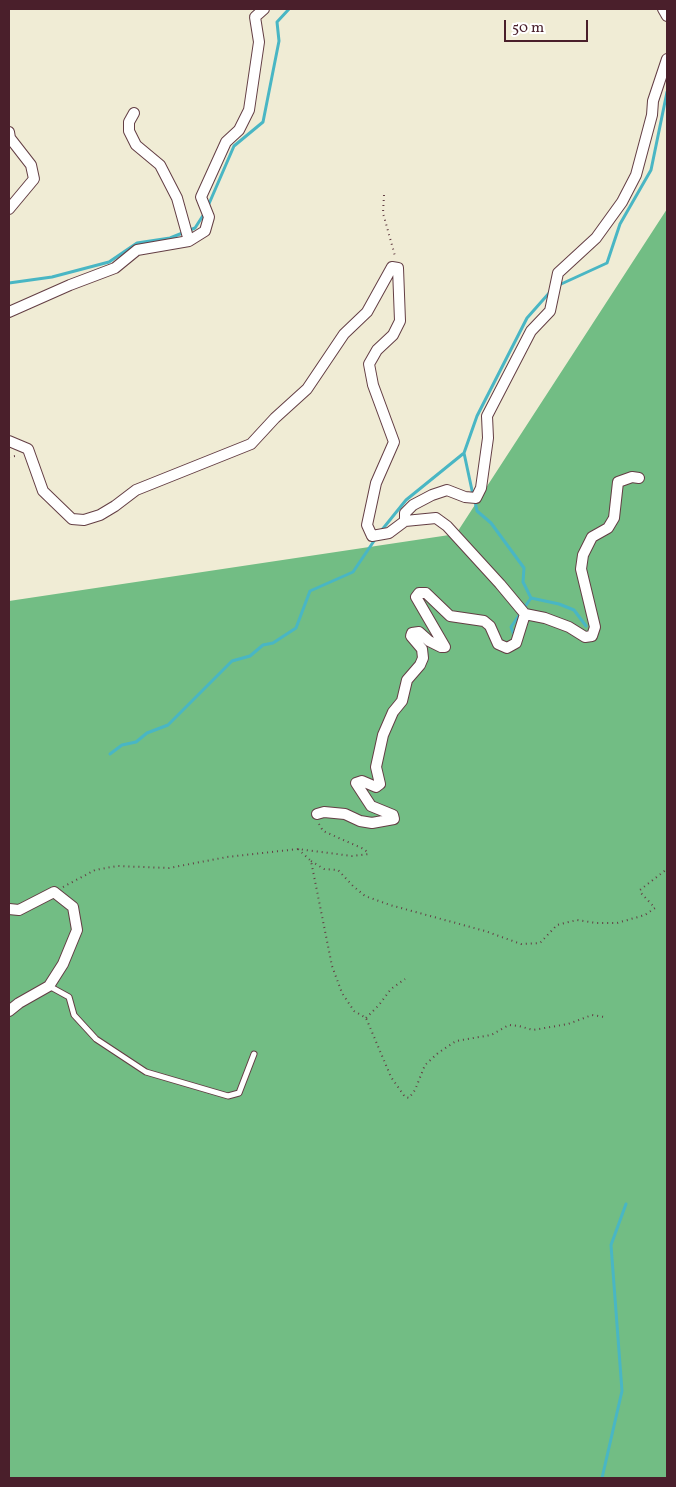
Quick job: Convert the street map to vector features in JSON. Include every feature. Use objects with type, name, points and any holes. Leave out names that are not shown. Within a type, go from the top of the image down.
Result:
[{"type":"street","points":[[9,312],[70,285],[115,268],[138,250],[189,242],[205,231],[209,217],[201,197],[226,142],[239,130],[249,110],[259,42],[255,17],[264,9]]},
{"type":"street","points":[[663,9],[667,16]]},
{"type":"street","points":[[405,521],[405,513],[413,505],[447,490],[465,497],[476,498],[480,488],[488,438],[487,416],[531,331],[550,311],[558,273],[596,238],[622,202],[636,175],[652,115],[653,101],[667,59]]},
{"type":"street","points":[[134,113],[129,122],[128,131],[136,145],[160,165],[177,198],[189,242]]},
{"type":"street","points":[[9,132],[10,138],[31,165],[34,179],[9,208]]},
{"type":"street","points":[[9,441],[28,450],[43,491],[72,519],[84,520],[100,516],[136,490],[251,444],[275,418],[307,389],[344,334],[367,312],[392,267],[398,268],[400,321],[394,335],[377,350],[369,364],[373,385],[394,442],[376,483],[367,525],[372,536],[389,534],[405,521],[436,518],[448,526],[525,614],[545,618],[569,627],[585,637],[592,636],[595,627],[581,569],[583,555],[592,537],[608,528],[614,518],[618,482],[632,477],[639,478]]},
{"type":"street","points":[[317,814],[324,812],[345,814],[372,824],[394,820],[392,815],[370,806],[356,783],[362,782],[376,787],[380,784],[376,767],[383,735],[393,712],[402,702],[407,680],[420,665],[423,658],[422,649],[411,636],[412,633],[419,632],[441,648],[445,647],[416,597],[419,593],[426,593],[450,616],[484,621],[490,626],[498,644],[507,648],[516,643],[525,614]]},
{"type":"street","points":[[9,909],[19,910],[54,892],[73,907],[77,930],[63,964],[49,986],[9,1011]]},
{"type":"lane","points":[[49,986],[69,997],[74,1015],[96,1039],[146,1072],[228,1096],[239,1093],[254,1054]]},
{"type":"path","points":[[384,195],[384,213],[398,268]]},
{"type":"path","points":[[54,892],[95,870],[117,866],[169,868],[228,857],[298,849],[352,856],[369,854],[364,849],[323,831],[317,814]]},
{"type":"path","points":[[298,849],[311,861],[324,869],[338,870],[365,896],[390,905],[485,931],[521,944],[540,943],[557,925],[577,920],[617,924],[634,920],[655,908],[640,890],[667,869]]},
{"type":"path","points":[[311,861],[332,966],[342,993],[354,1011],[366,1018],[391,1077],[405,1097],[409,1098],[415,1090],[425,1065],[438,1053],[456,1041],[491,1034],[509,1025],[533,1030],[568,1024],[592,1015],[604,1017]]},
{"type":"path","points":[[366,1018],[392,989],[404,979]]},
{"type":"green space","points":[[667,209],[667,1478],[9,1478],[9,601],[456,534]]},
{"type":"waterway","points":[[208,206],[234,146],[263,122],[279,41],[277,22],[289,9]]},
{"type":"waterway","points":[[559,285],[607,263],[620,224],[651,170],[667,92]]},
{"type":"waterway","points":[[9,283],[52,277],[109,262],[137,243],[170,238],[195,228],[204,214]]},
{"type":"waterway","points":[[381,531],[406,500],[464,453],[477,416],[527,318],[550,292]]},
{"type":"waterway","points":[[464,453],[473,495]]},
{"type":"waterway","points":[[475,501],[477,511],[491,523],[524,568],[523,582],[531,598],[559,604],[574,610],[586,626]]},
{"type":"waterway","points":[[110,754],[122,745],[136,742],[147,733],[168,725],[232,661],[250,656],[263,645],[273,643],[296,628],[310,591],[353,572],[376,538]]},
{"type":"waterway","points":[[514,635],[511,627],[531,598]]},
{"type":"waterway","points":[[602,1478],[622,1391],[611,1245],[626,1204]]}]
